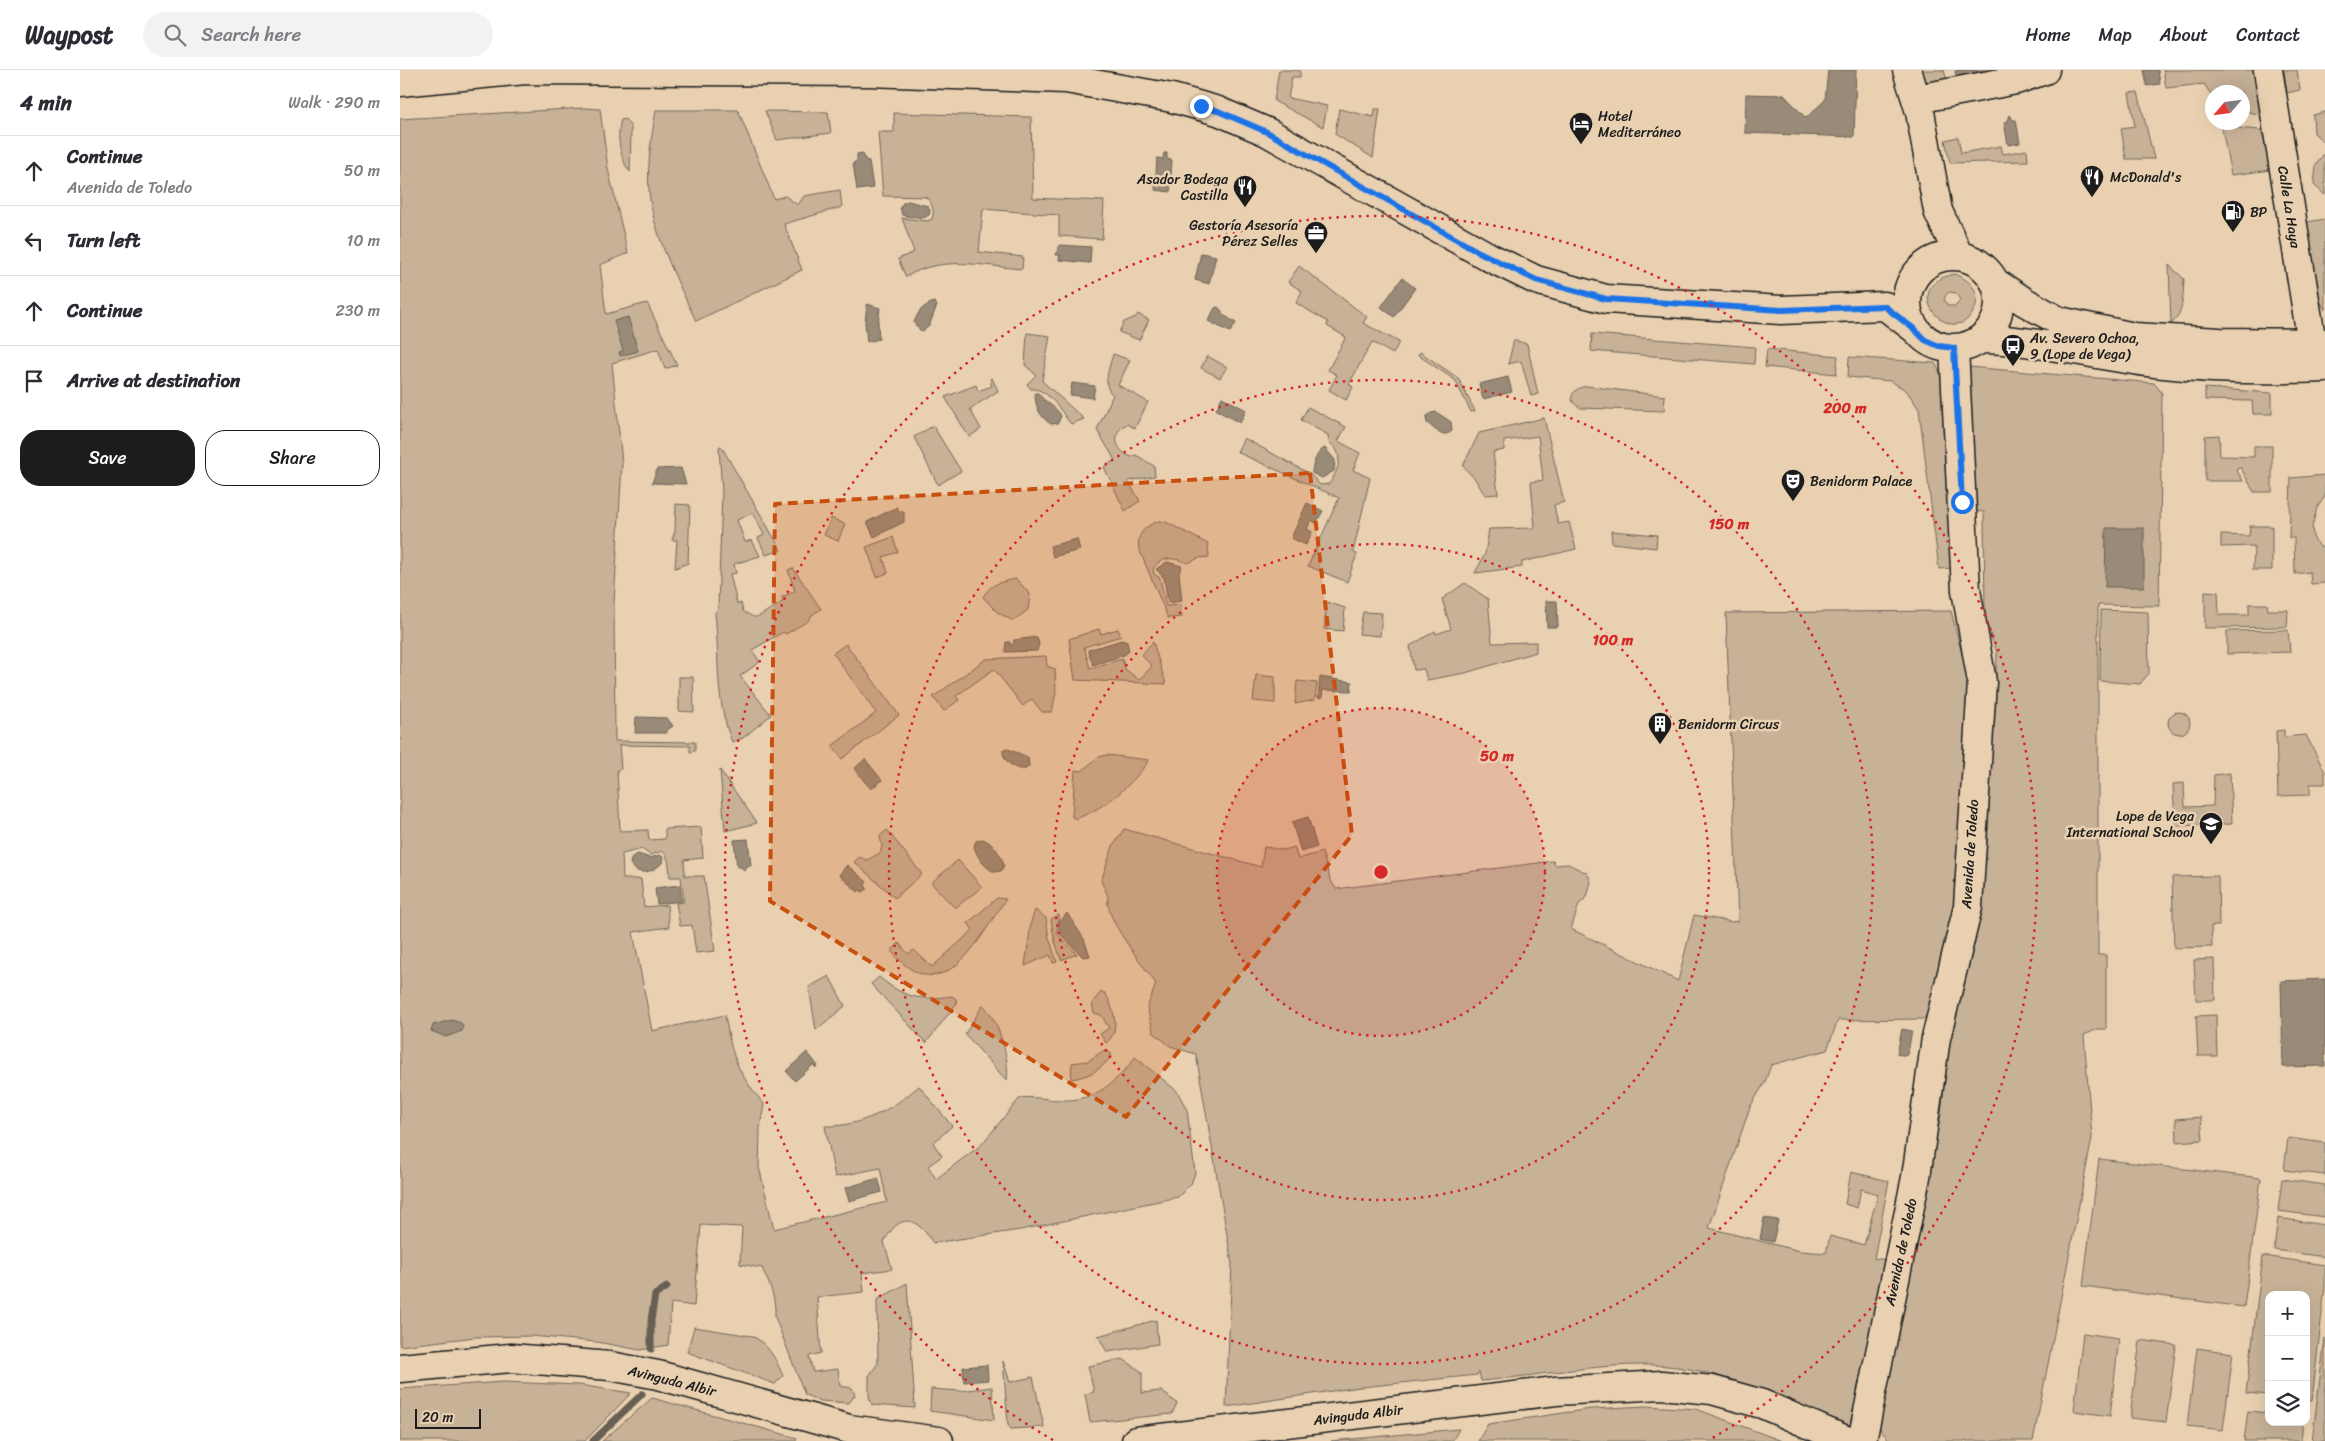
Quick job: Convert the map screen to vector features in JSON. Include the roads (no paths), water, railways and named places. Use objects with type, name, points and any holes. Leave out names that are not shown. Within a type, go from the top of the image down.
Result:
[{"type":"street","points":[[407,78],[526,70],[868,71],[1066,79],[1172,98],[1218,111],[1267,132],[1489,257],[1531,278],[1606,299],[1782,310],[1884,306],[1925,340],[1939,346],[1954,348],[1969,346],[1982,339],[1993,328],[1999,313],[2000,298],[1996,283],[1987,270],[1974,260],[1959,256],[1944,256],[1918,274],[1884,306]]},
{"type":"street","points":[[1908,70],[1917,99],[1938,211],[1959,256]]},
{"type":"street","points":[[1917,99],[2016,80],[2045,70]]},
{"type":"street","name":"Calle La Haya","points":[[2268,70],[2290,215],[2320,356]]},
{"type":"street","points":[[1914,329],[1908,315],[1906,300],[1918,274],[1938,211]]},
{"type":"street","points":[[1996,283],[2059,321],[2134,337],[2220,342],[2320,356]]},
{"type":"street","points":[[1982,339],[2017,340],[2165,364],[2282,370],[2320,356]]},
{"type":"street","name":"Avenida de Toledo","points":[[1862,1441],[1916,1177],[1936,1038],[1968,907],[1982,682],[1966,590],[1954,348]]},
{"type":"street","name":"Avinguda Albir","points":[[400,1368],[511,1358],[610,1366],[658,1375],[849,1429],[939,1441]]},
{"type":"street","name":"Avinguda Albir","points":[[1136,1441],[1556,1391],[1662,1385],[1712,1390],[1762,1404],[1848,1441]]},
{"type":"waterway","points":[[651,1349],[651,1320],[655,1295],[667,1287]]},
{"type":"waterway","points":[[593,1441],[642,1394]]},
{"type":"place","name":"Hotel Mediterráneo","points":[[1581,145]]},
{"type":"place","name":"McDonald's","points":[[2092,198]]},
{"type":"place","name":"Asador Bodega Castilla","points":[[1245,208]]},
{"type":"place","name":"BP","points":[[2233,233]]},
{"type":"place","name":"Gestoría Asesoría Pérez Selles","points":[[1316,254]]},
{"type":"place","name":"Av. Severo Ochoa, 9 (Lope de Vega)","points":[[2013,367]]},
{"type":"place","name":"Benidorm Palace","points":[[1793,502]]},
{"type":"place","name":"Benidorm Circus","points":[[1660,745]]},
{"type":"place","name":"Lope de Vega International School","points":[[2211,845]]}]
